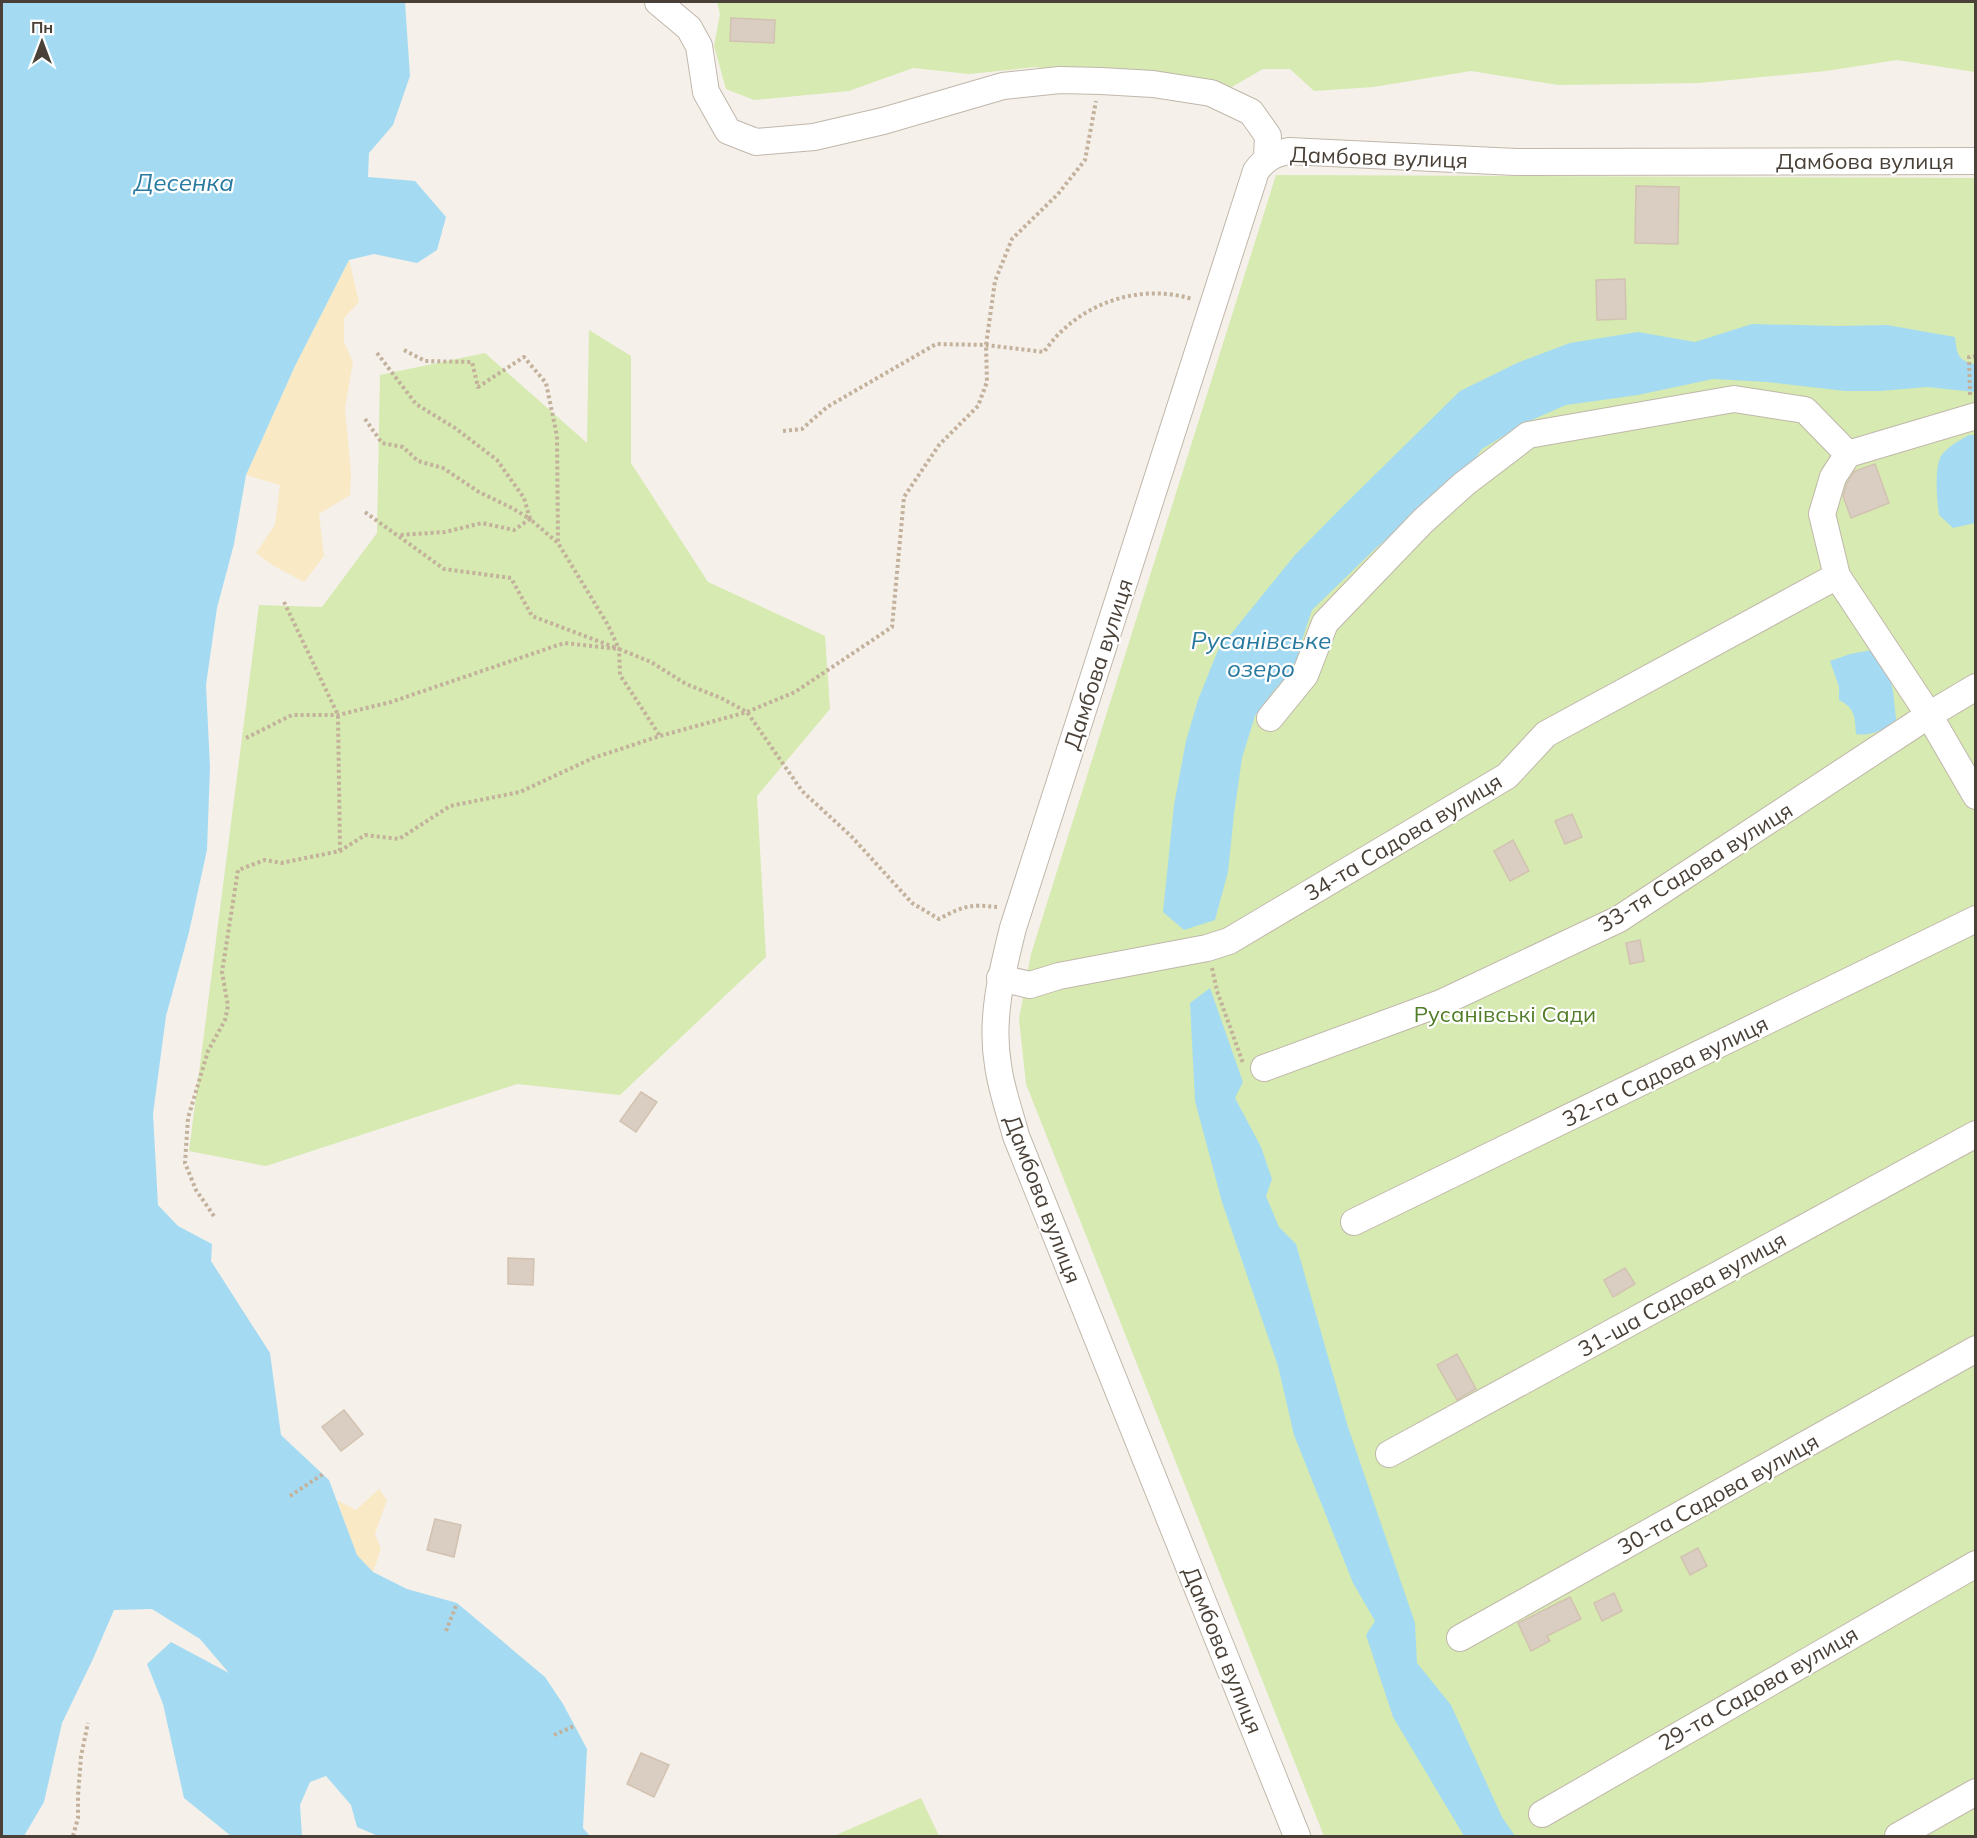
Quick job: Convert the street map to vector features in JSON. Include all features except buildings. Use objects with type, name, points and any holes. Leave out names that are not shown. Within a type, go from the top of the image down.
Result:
[{"type":"street","points":[[658,2],[689,28],[699,46],[706,92],[728,131],[756,142],[814,137],[883,121],[1003,86],[1060,80],[1101,81],[1154,84],[1210,93],[1221,97],[1251,112],[1268,136],[1267,158]]},
{"type":"street","name":"Дамбова вулиця","points":[[1297,1836],[1016,1136],[998,1064],[996,1040],[1000,978],[1019,909],[1256,171],[1267,158],[1289,151],[1516,162],[1976,161]]},
{"type":"street","points":[[1270,718],[1305,675],[1325,623],[1423,521],[1464,484],[1528,435],[1734,399],[1805,410],[1848,454]]},
{"type":"street","points":[[1973,406],[1848,454],[1833,477],[1822,514],[1837,576],[1929,715],[1976,796]]},
{"type":"street","name":"34-та Садова вулиця","points":[[1000,978],[1030,985],[1059,976],[1208,948],[1229,941],[1507,776],[1546,734],[1837,576]]},
{"type":"street","name":"33-тя Садова вулиця","points":[[1264,1068],[1441,1003],[1619,919],[1929,715],[1976,687]]},
{"type":"street","name":"32-га Садова вулиця","points":[[1354,1222],[1976,919]]},
{"type":"street","name":"31-ша Садова вулиця","points":[[1389,1454],[1976,1134]]},
{"type":"street","name":"30-та Садова вулиця","points":[[1460,1638],[1976,1349]]},
{"type":"street","name":"29-та Садова вулиця","points":[[1542,1814],[1976,1564]]},
{"type":"street","points":[[1898,1836],[1976,1792]]},
{"type":"path","points":[[214,1216],[196,1190],[186,1163],[188,1118],[208,1051],[225,1020],[228,1006],[222,972],[238,870],[265,860],[282,864],[340,851],[365,835],[399,839],[450,806],[520,792],[593,758],[660,736],[747,712],[795,692],[892,627],[904,497],[939,445],[978,406],[987,382],[986,345],[996,281],[1012,239],[1058,194],[1085,160],[1092,116],[1101,81]]},
{"type":"path","points":[[783,431],[802,429],[827,407],[936,344],[986,345],[1044,352],[1055,336],[1093,307],[1132,294],[1172,293],[1213,305]]},
{"type":"path","points":[[404,350],[425,361],[472,362],[478,387],[524,357],[546,383],[557,436],[558,543]]},
{"type":"path","points":[[377,353],[416,404],[455,428],[497,460],[524,498],[530,519]]},
{"type":"path","points":[[1973,406],[1969,357],[1976,356]]},
{"type":"path","points":[[365,419],[382,443],[403,447],[418,461],[443,468],[479,492],[530,519],[558,543],[608,625],[619,649],[620,675],[660,736]]},
{"type":"path","points":[[365,512],[444,569],[511,578],[532,616],[651,662],[686,684],[721,698],[747,712],[802,791],[851,836],[912,903],[939,919],[963,906],[982,905],[1019,909]]},
{"type":"path","points":[[399,535],[445,532],[482,523],[514,530],[530,519]]},
{"type":"path","points":[[284,602],[338,715],[340,851]]},
{"type":"path","points":[[246,738],[292,715],[338,715],[391,702],[564,643],[619,649]]},
{"type":"path","points":[[1208,948],[1217,991],[1243,1064],[1264,1068]]},
{"type":"path","points":[[290,1496],[323,1474]]},
{"type":"path","points":[[446,1631],[457,1603]]},
{"type":"path","points":[[73,1836],[78,1818],[81,1756],[88,1723]]},
{"type":"path","points":[[554,1735],[574,1726]]},
{"type":"green space","points":[[717,2],[1976,2],[1975,72],[1897,60],[1826,71],[1699,83],[1558,85],[1471,71],[1373,87],[1314,91],[1290,69],[1263,69],[1230,88],[1122,82],[1036,67],[969,74],[913,68],[849,91],[754,100],[726,89],[714,46],[720,14]]},
{"type":"green space","name":"Русанівські Сади","points":[[1276,175],[1975,178],[1975,1836],[1324,1836],[1026,1084],[1019,1019],[1031,954]]},
{"type":"green space","points":[[589,330],[631,356],[631,463],[708,582],[825,636],[830,709],[757,796],[766,957],[620,1095],[517,1084],[266,1166],[189,1151],[259,605],[322,607],[377,533],[380,375],[485,353],[587,443]]},
{"type":"green space","points":[[921,1798],[939,1836],[834,1836]]},
{"type":"sand","points":[[349,260],[359,302],[344,318],[344,342],[353,362],[345,408],[351,473],[350,495],[319,514],[324,556],[304,582],[274,566],[256,553],[275,525],[280,485],[246,475],[295,366]]},
{"type":"sand","points":[[379,1489],[387,1500],[375,1534],[381,1549],[373,1572],[356,1555],[337,1500],[356,1510]]},
{"type":"water","name":"Десенка","points":[[2,2],[405,2],[410,76],[393,125],[369,153],[368,177],[415,181],[446,217],[437,250],[417,263],[374,254],[349,260],[295,366],[246,475],[234,544],[217,608],[206,685],[210,767],[207,850],[189,932],[166,1016],[153,1114],[158,1205],[178,1226],[212,1244],[211,1261],[270,1353],[281,1435],[329,1480],[357,1555],[373,1572],[407,1589],[457,1603],[545,1677],[563,1704],[587,1749],[583,1828],[590,1836],[378,1836],[357,1827],[351,1805],[326,1776],[310,1782],[300,1805],[302,1836],[231,1836],[184,1798],[163,1704],[147,1664],[171,1642],[229,1673],[200,1639],[152,1609],[114,1610],[62,1723],[44,1802],[24,1836],[2,1836]]},
{"type":"water","name":"Русанівське озеро","points":[[1752,324],[1887,325],[1955,337],[1956,348],[1961,358],[1975,364],[1975,392],[1927,387],[1845,391],[1767,382],[1713,379],[1638,395],[1566,405],[1525,423],[1482,449],[1472,463],[1431,495],[1408,522],[1376,548],[1312,610],[1294,672],[1275,689],[1255,716],[1242,758],[1228,872],[1215,920],[1184,930],[1163,912],[1174,805],[1186,741],[1198,700],[1218,650],[1294,556],[1343,506],[1460,391],[1517,363],[1570,343],[1638,332],[1695,342]]},
{"type":"water","points":[[1969,435],[1975,435],[1975,523],[1953,528],[1939,515],[1937,469],[1941,456],[1954,444]]},
{"type":"water","points":[[1872,650],[1885,658],[1893,691],[1897,728],[1862,735],[1856,734],[1851,710],[1839,700],[1839,687],[1830,661]]},
{"type":"water","points":[[1210,988],[1243,1082],[1235,1098],[1261,1147],[1272,1179],[1266,1196],[1279,1227],[1296,1244],[1348,1427],[1415,1623],[1417,1663],[1451,1705],[1502,1817],[1515,1836],[1464,1836],[1393,1717],[1366,1635],[1375,1621],[1353,1583],[1294,1435],[1278,1366],[1222,1202],[1195,1101],[1190,1003]]}]
